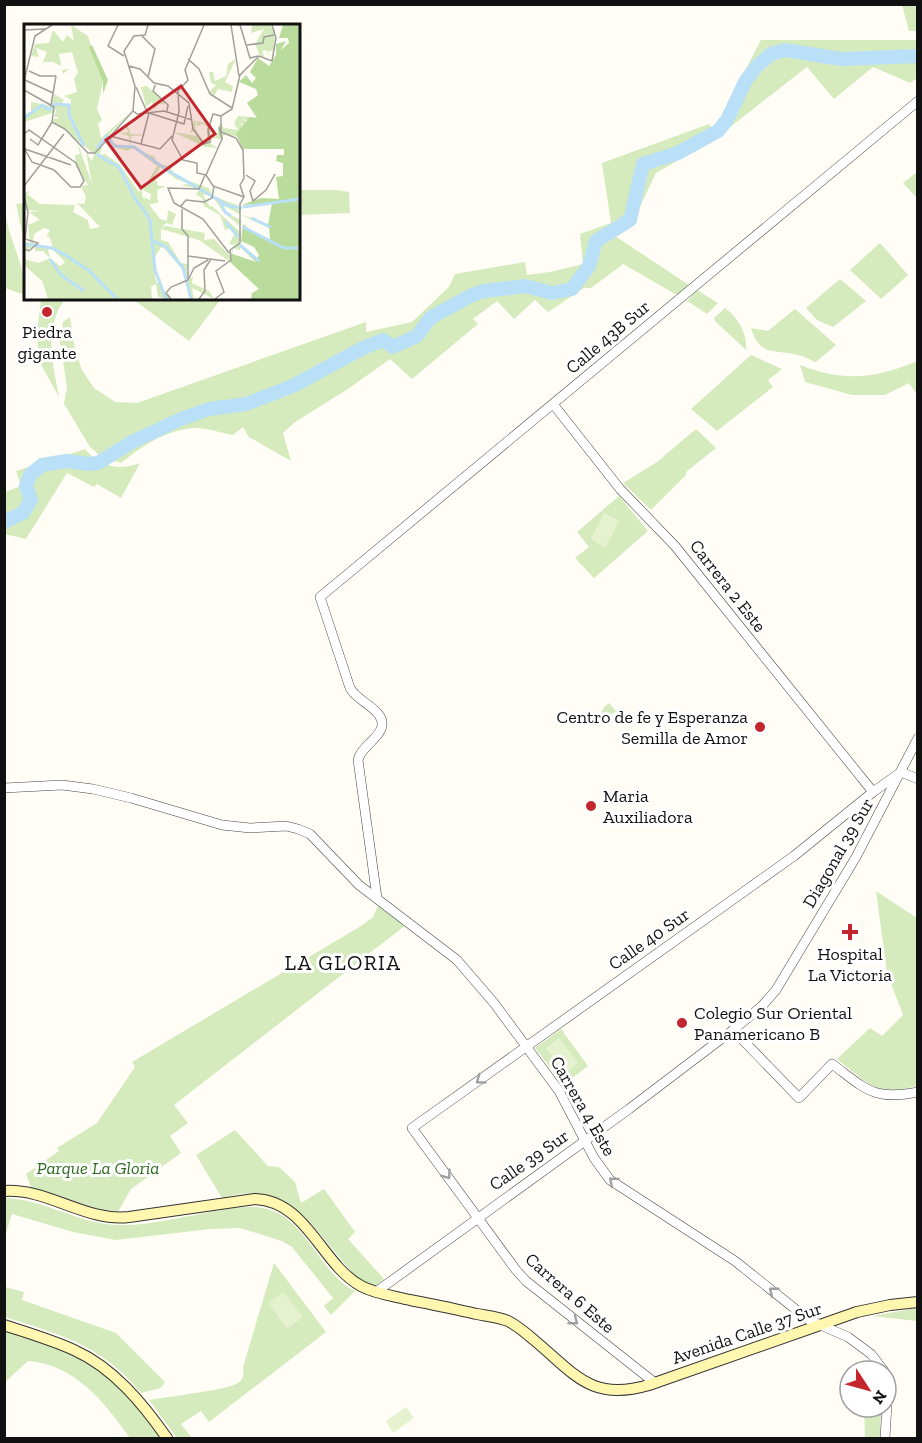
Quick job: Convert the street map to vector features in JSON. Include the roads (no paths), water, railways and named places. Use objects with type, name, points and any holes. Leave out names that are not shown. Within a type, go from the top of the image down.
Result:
[{"type":"main road","points":[[4,1191],[27,1193],[111,1218],[255,1199],[269,1200],[286,1209],[303,1223],[345,1275],[364,1288],[375,1292]]},
{"type":"main road","name":"Avenida Calle 37 Sur","points":[[375,1292],[506,1320],[589,1385],[620,1391],[638,1389],[872,1308],[918,1302]]},
{"type":"main road","points":[[4,1325],[74,1349],[104,1368],[137,1399],[167,1438]]},
{"type":"street","name":"Calle 43B Sur","points":[[377,898],[358,760],[362,750],[379,733],[381,720],[378,714],[350,688],[320,597],[918,101]]},
{"type":"street","name":"Carrera 2 Este","points":[[553,404],[620,489],[675,546],[873,792]]},
{"type":"street","name":"Diagonal 39 Sur","points":[[781,982],[856,857],[918,738]]},
{"type":"street","name":"Calle 40 Sur","points":[[412,1128],[794,856],[901,772]]},
{"type":"street","points":[[901,772],[918,779]]},
{"type":"street","name":"Carrera 4 Este","points":[[4,788],[62,785],[145,801],[222,825],[250,828],[286,826],[304,831],[316,838],[352,878],[457,960],[494,1003],[528,1046],[559,1091],[602,1171],[610,1180],[735,1261],[806,1318],[848,1337],[875,1359]]},
{"type":"street","name":"Calle 39 Sur","points":[[375,1292],[585,1141],[733,1030],[762,1005],[781,982]]},
{"type":"street","points":[[733,1030],[799,1098],[832,1064],[870,1092],[886,1096],[918,1092]]},
{"type":"street","name":"Carrera 6 Este","points":[[412,1128],[526,1281],[655,1383]]},
{"type":"street","points":[[885,1438],[886,1419]]},
{"type":"waterway","points":[[4,522],[23,513],[31,500],[26,486],[30,475],[42,465],[66,461],[98,463],[132,442],[181,419],[209,409],[246,404],[293,386],[363,348],[383,340],[393,347],[417,336],[430,318],[484,291],[525,286],[552,293],[572,289],[589,266],[596,241],[630,220],[643,164],[678,153],[718,131],[727,120],[746,80],[771,54],[785,50],[841,59],[918,56]]},
{"type":"place","name":"Piedra gigante","points":[[47,312]]},
{"type":"place","name":"Centro de fe y Esperanza Semilla de Amor","points":[[760,727]]},
{"type":"place","name":"Maria Auxiliadora","points":[[591,806]]},
{"type":"place","name":"Hospital La Victoria","points":[[850,932]]},
{"type":"place","name":"Colegio Sur Oriental Panamericano B","points":[[682,1023]]},
{"type":"district","name":"LA GLORIA","points":[[343,962]]},
{"type":"park label","name":"Parque La Gloria","points":[[98,1168]]}]
